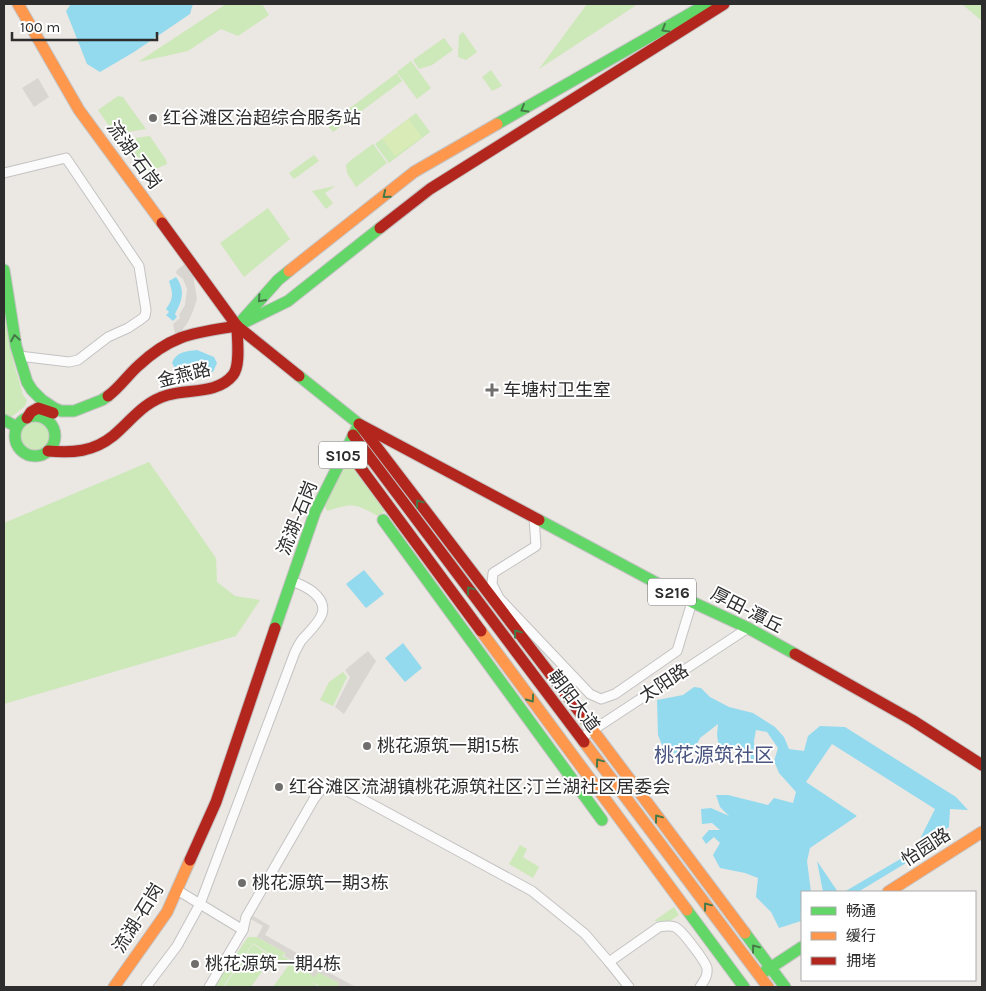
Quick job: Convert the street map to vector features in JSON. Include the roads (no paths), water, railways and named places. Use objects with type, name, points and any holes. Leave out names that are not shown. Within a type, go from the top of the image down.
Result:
[{"type":"main road","name":"流湖-石岗","points":[[18,4],[79,110],[237,326],[359,424],[315,512],[216,802],[167,912],[114,987]]},
{"type":"main road","points":[[237,326],[288,301],[430,190],[724,4]]},
{"type":"main road","points":[[237,326],[278,280],[414,172],[704,5]]},
{"type":"main road","name":"金燕路","points":[[4,270],[5,291],[16,346],[34,403],[29,415]]},
{"type":"main road","name":"金燕路","points":[[27,382],[42,400],[54,408],[61,411],[74,410],[102,400],[111,394],[156,350],[171,341],[189,334],[237,326]]},
{"type":"main road","name":"金燕路","points":[[29,415],[38,408],[71,417],[82,416],[108,402],[122,391],[156,356],[179,343],[237,326]]},
{"type":"main road","name":"金燕路","points":[[4,437],[29,455],[35,456],[42,455],[50,448],[78,446],[105,433],[132,407],[147,398],[176,388],[222,379],[231,366],[237,326]]},
{"type":"main road","points":[[18,446],[15,433],[17,427],[29,415],[45,418],[54,428],[55,434],[50,448]]},
{"type":"main road","points":[[4,420],[17,427]]},
{"type":"main road","points":[[359,424],[785,987]]},
{"type":"main road","name":"厚田-潭丘","points":[[359,424],[692,602],[748,628],[912,720],[982,765]]},
{"type":"main road","name":"朝阳大道","points":[[353,435],[768,987]]},
{"type":"main road","name":"朝阳大道","points":[[346,448],[743,987]]},
{"type":"main road","points":[[383,520],[602,820]]},
{"type":"main road","name":"怡园路","points":[[890,891],[982,832]]},
{"type":"main road","points":[[743,987],[801,949]]},
{"type":"street","points":[[4,173],[66,158],[139,266],[146,310],[145,316],[140,320],[108,337],[78,360],[69,362],[20,356]]},
{"type":"street","points":[[534,518],[536,546],[493,573],[492,584],[499,598],[590,694],[601,699],[614,694],[677,651],[692,602]]},
{"type":"street","points":[[146,987],[178,946],[200,904],[295,652],[320,621],[323,606],[320,599],[312,591],[292,580]]},
{"type":"street","name":"太阳路","points":[[581,738],[748,628]]},
{"type":"street","points":[[524,663],[536,637]]},
{"type":"street","points":[[209,987],[242,930],[246,917],[314,799],[322,788],[332,786],[342,788],[532,890],[585,934],[629,987]]},
{"type":"street","points":[[177,890],[242,930]]},
{"type":"street","points":[[609,962],[659,927],[667,925],[676,927],[682,932],[706,968],[706,978],[700,987]]},
{"type":"water","points":[[71,4],[193,4],[190,14],[134,52],[100,72],[87,64],[66,11]]},
{"type":"water","points":[[176,277],[181,287],[182,296],[175,314],[177,317],[173,321],[166,315],[169,312],[166,309],[172,296],[169,281]]},
{"type":"water","points":[[197,350],[214,357],[217,363],[213,372],[176,370],[172,363],[176,356]]},
{"type":"water","points":[[364,570],[384,594],[366,608],[346,584]]},
{"type":"water","points":[[403,643],[422,668],[405,682],[385,658]]},
{"type":"water","points":[[694,687],[701,688],[710,697],[729,707],[753,713],[775,727],[784,737],[789,749],[804,751],[808,736],[820,726],[845,727],[956,797],[968,810],[950,809],[949,827],[906,863],[860,891],[846,891],[914,851],[935,809],[832,744],[806,782],[857,816],[810,848],[807,861],[811,891],[801,891],[801,921],[779,928],[771,912],[756,897],[758,878],[745,873],[720,868],[713,855],[720,843],[714,837],[706,844],[702,838],[709,830],[720,830],[712,823],[702,824],[701,809],[711,808],[729,816],[720,807],[716,795],[728,795],[768,805],[774,798],[793,803],[796,792],[779,773],[774,761],[778,748],[767,732],[756,730],[754,741],[756,761],[735,748],[719,748],[718,724],[700,738],[691,756],[664,750],[658,735],[657,700],[683,695]]},
{"type":"water","points":[[817,861],[837,891],[823,891]]},
{"type":"place","name":"红谷滩区治超综合服务站","points":[[153,118]]},
{"type":"place","name":"车塘村卫生室","points":[[492,390]]},
{"type":"place","name":"桃花源筑一期15栋","points":[[367,746]]},
{"type":"place","name":"红谷滩区流湖镇桃花源筑社区·汀兰湖社区居委会","points":[[279,787]]},
{"type":"place","name":"桃花源筑一期3栋","points":[[242,883]]},
{"type":"place","name":"桃花源筑一期4栋","points":[[195,964]]},
{"type":"district","name":"桃花源筑社区","points":[[714,755]]}]
